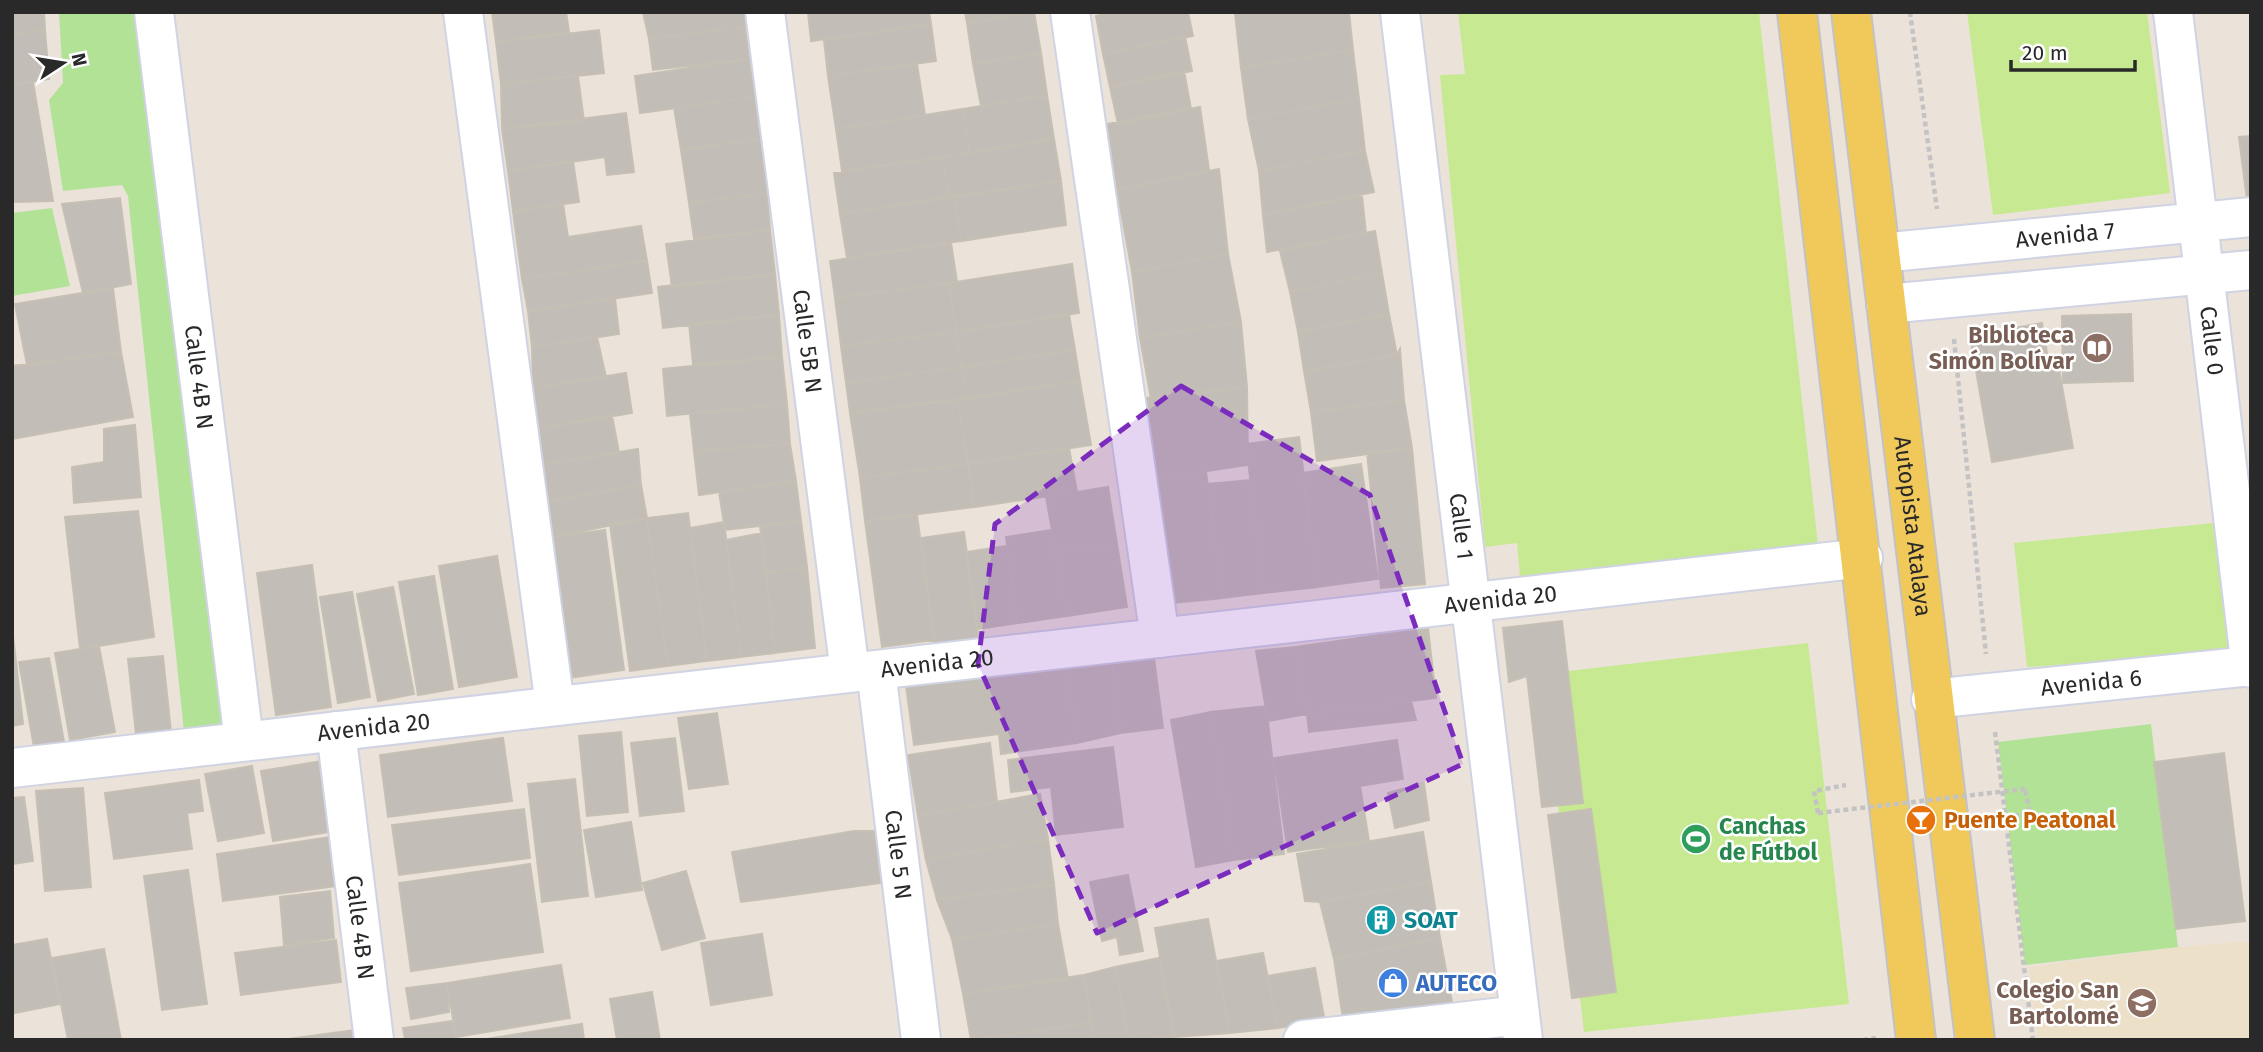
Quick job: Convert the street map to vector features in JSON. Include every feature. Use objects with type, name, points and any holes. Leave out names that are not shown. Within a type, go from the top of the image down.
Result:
[{"type":"main road","points":[[1797,12],[1863,558],[1916,1040]]},
{"type":"main road","name":"Autopista Atalaya","points":[[1851,12],[1931,699],[1975,1040]]},
{"type":"street","name":"Calle 4B N","points":[[154,12],[244,741]]},
{"type":"street","points":[[463,12],[555,706]]},
{"type":"street","name":"Calle 5B N","points":[[765,12],[863,671]]},
{"type":"street","points":[[1070,12],[1160,638]]},
{"type":"street","name":"Calle 1","points":[[1400,12],[1521,1027]]},
{"type":"street","name":"Calle 0","points":[[2173,12],[2251,667]]},
{"type":"street","name":"Avenida 7","points":[[1880,253],[2251,217]]},
{"type":"street","points":[[1886,304],[2251,270]]},
{"type":"street","name":"Avenida 20","points":[[12,768],[1863,558]]},
{"type":"street","name":"Avenida 6","points":[[1931,699],[2251,667]]},
{"type":"street","name":"Calle 5 N","points":[[863,671],[921,1040]]},
{"type":"street","name":"Calle 4B N","points":[[336,731],[374,1040]]},
{"type":"street","points":[[1303,1040],[1521,1027]]},
{"type":"path","points":[[1910,12],[1943,247]]},
{"type":"path","points":[[1949,298],[1990,693],[2033,1040]]},
{"type":"path","points":[[1814,790],[1818,813],[2025,789],[2030,813]]},
{"type":"highlighted area","points":[[1181,386],[1370,495],[1463,764],[1097,933],[978,664],[995,524]]},
{"type":"shaded area","name":"Colegio San Bartolomé","points":[[2251,941],[2251,1040],[2038,1040],[2029,967],[2178,947]]},
{"type":"green space","points":[[59,12],[138,12],[228,724],[184,732],[128,196],[122,185],[63,191],[49,100],[63,83]]},
{"type":"green space","points":[[1458,12],[1759,12],[1820,563],[1521,587],[1517,543],[1485,547],[1440,75],[1465,74]]},
{"type":"green space","points":[[1967,12],[2147,12],[2170,193],[1993,215]]},
{"type":"green space","points":[[52,208],[70,286],[12,296],[12,213]]},
{"type":"green space","points":[[2214,523],[2230,653],[2027,667],[2014,543]]},
{"type":"green space","name":"Canchas de Fútbol","points":[[1808,643],[1849,1004],[1584,1032],[1543,674]]},
{"type":"green space","points":[[2151,724],[2178,947],[2025,965],[1998,742]]},
{"type":"building","points":[[12,12],[44,12],[45,30],[12,34]]},
{"type":"building","points":[[492,12],[566,12],[569,32],[496,42]]},
{"type":"building","points":[[643,12],[744,12],[745,27],[649,39]]},
{"type":"building","points":[[808,12],[929,12],[931,24],[811,41]]},
{"type":"building","points":[[965,12],[1032,12],[967,23]]},
{"type":"building","points":[[1034,12],[1041,53],[973,64],[967,23]]},
{"type":"building","points":[[1112,12],[1188,12],[1193,36],[1103,54],[1096,16]]},
{"type":"building","points":[[1349,12],[1353,50],[1241,68],[1235,13]]},
{"type":"building","points":[[931,24],[936,61],[828,76],[824,40]]},
{"type":"building","points":[[745,27],[749,59],[653,70],[649,39]]},
{"type":"building","points":[[45,30],[49,79],[12,85],[12,34]]},
{"type":"building","points":[[599,30],[604,73],[501,84],[496,42]]},
{"type":"building","points":[[1185,37],[1192,71],[1110,87],[1103,54]]},
{"type":"building","points":[[1353,50],[1359,99],[1248,119],[1241,68]]},
{"type":"building","points":[[1041,53],[1047,95],[981,106],[973,64]]},
{"type":"building","points":[[749,59],[755,97],[640,113],[635,76]]},
{"type":"building","points":[[917,64],[925,115],[836,129],[828,76]]},
{"type":"building","points":[[1184,71],[1191,109],[1118,124],[1110,87]]},
{"type":"building","points":[[578,76],[584,121],[502,129],[501,84]]},
{"type":"building","points":[[33,82],[53,201],[12,202],[12,85]]},
{"type":"building","points":[[1047,95],[1054,139],[970,153],[963,109]]},
{"type":"building","points":[[755,97],[761,139],[681,150],[674,108]]},
{"type":"building","points":[[1359,99],[1365,151],[1259,171],[1248,119]]},
{"type":"building","points":[[1200,107],[1209,170],[1117,190],[1107,124]]},
{"type":"building","points":[[963,109],[970,153],[842,171],[836,129]]},
{"type":"building","points":[[626,113],[634,172],[607,175],[605,157],[508,171],[502,129]]},
{"type":"building","points":[[2251,136],[2251,207],[2248,208],[2239,137]]},
{"type":"building","points":[[761,139],[767,193],[689,203],[681,150]]},
{"type":"building","points":[[1054,139],[1061,181],[949,197],[943,157]]},
{"type":"building","points":[[1365,151],[1374,192],[1263,215],[1259,171]]},
{"type":"building","points":[[943,157],[949,197],[840,214],[834,173]]},
{"type":"building","points":[[573,161],[579,202],[513,211],[508,171]]},
{"type":"building","points":[[1219,169],[1228,254],[1132,272],[1117,190]]},
{"type":"building","points":[[1061,181],[1066,225],[961,241],[954,197]]},
{"type":"building","points":[[767,193],[770,230],[694,239],[689,203]]},
{"type":"building","points":[[1362,196],[1366,233],[1267,252],[1263,215]]},
{"type":"building","points":[[954,197],[961,241],[847,258],[840,214]]},
{"type":"building","points":[[120,198],[131,284],[83,293],[62,204]]},
{"type":"building","points":[[563,204],[568,237],[641,226],[647,261],[522,279],[513,211]]},
{"type":"building","points":[[770,230],[775,274],[672,287],[666,244]]},
{"type":"building","points":[[1375,231],[1382,273],[1290,292],[1280,251]]},
{"type":"building","points":[[951,243],[957,282],[835,298],[830,261]]},
{"type":"building","points":[[1228,254],[1241,322],[1140,338],[1132,272]]},
{"type":"building","points":[[647,261],[652,293],[528,311],[522,279]]},
{"type":"building","points":[[1072,264],[1079,313],[956,332],[949,283]]},
{"type":"building","points":[[1382,273],[1389,314],[1298,332],[1290,292]]},
{"type":"building","points":[[775,274],[779,315],[663,328],[658,287]]},
{"type":"building","points":[[949,283],[956,332],[841,346],[835,298]]},
{"type":"building","points":[[113,288],[121,352],[27,365],[15,304]]},
{"type":"building","points":[[615,298],[619,334],[532,347],[528,311]]},
{"type":"building","points":[[1069,314],[1075,350],[962,367],[956,332]]},
{"type":"building","points":[[1389,314],[1397,355],[1304,371],[1298,332]]},
{"type":"building","name":"Biblioteca Simón Bolívar","points":[[2131,314],[2133,381],[2063,383],[2062,316]]},
{"type":"building","points":[[779,315],[782,357],[693,364],[689,324]]},
{"type":"building","points":[[1241,322],[1247,387],[1151,399],[1140,338]]},
{"type":"building","points":[[2042,323],[2048,359],[2057,358],[2073,448],[1992,462],[1970,336]]},
{"type":"building","points":[[956,332],[962,367],[846,383],[841,346]]},
{"type":"building","points":[[597,337],[606,377],[533,388],[532,347]]},
{"type":"building","points":[[1400,349],[1404,400],[1311,412],[1304,371],[1397,355]]},
{"type":"building","points":[[1075,350],[1080,381],[967,398],[962,367]]},
{"type":"building","points":[[121,352],[133,417],[12,439],[12,366]]},
{"type":"building","points":[[782,357],[787,404],[667,416],[663,369]]},
{"type":"building","points":[[962,367],[967,398],[850,413],[846,383]]},
{"type":"building","points":[[626,373],[632,413],[536,429],[533,388]]},
{"type":"building","points":[[1080,381],[1091,445],[968,464],[958,400]]},
{"type":"building","points":[[1247,387],[1248,465],[1147,480],[1138,399]]},
{"type":"building","points":[[958,400],[968,464],[860,478],[850,413]]},
{"type":"building","points":[[1404,400],[1412,448],[1317,461],[1311,412]]},
{"type":"building","points":[[787,404],[790,444],[694,451],[690,414]]},
{"type":"building","points":[[612,415],[619,453],[541,465],[536,429]]},
{"type":"building","points":[[135,425],[141,497],[74,503],[72,467],[104,462],[104,429]]},
{"type":"building","points":[[1299,437],[1318,587],[1264,593],[1246,444]]},
{"type":"building","points":[[790,444],[796,481],[699,495],[694,451]]},
{"type":"building","points":[[1069,448],[1077,492],[974,507],[968,464]]},
{"type":"building","points":[[1412,448],[1425,584],[1381,588],[1367,453]]},
{"type":"building","points":[[638,449],[641,485],[544,502],[541,465]]},
{"type":"building","points":[[968,464],[974,507],[865,521],[860,478]]},
{"type":"building","points":[[1361,464],[1378,579],[1318,587],[1302,473]]},
{"type":"building","points":[[1206,472],[1223,598],[1163,604],[1147,480]]},
{"type":"building","points":[[1250,480],[1264,593],[1223,598],[1208,484]]},
{"type":"building","points":[[796,481],[801,521],[725,530],[719,492]]},
{"type":"building","points":[[641,485],[647,518],[548,538],[544,502]]},
{"type":"building","points":[[1108,487],[1117,544],[1056,553],[1046,497]]},
{"type":"building","points":[[138,511],[154,637],[80,649],[65,517]]},
{"type":"building","points":[[688,513],[707,661],[668,666],[647,518]]},
{"type":"building","points":[[917,515],[934,640],[882,647],[865,521]]},
{"type":"building","points":[[647,518],[668,666],[630,671],[610,524]]},
{"type":"building","points":[[801,521],[807,567],[766,573],[760,526]]},
{"type":"building","points":[[724,522],[741,657],[707,661],[690,528]]},
{"type":"building","points":[[605,530],[624,670],[568,678],[548,538]]},
{"type":"building","points":[[1052,530],[1067,616],[1018,623],[1006,537]]},
{"type":"building","points":[[964,532],[981,656],[937,662],[921,538]]},
{"type":"building","points":[[762,533],[775,653],[741,657],[726,540]]},
{"type":"building","points":[[1117,544],[1127,607],[1067,616],[1056,553]]},
{"type":"building","points":[[1007,546],[1018,623],[977,629],[966,552]]},
{"type":"building","points":[[497,556],[517,677],[459,687],[439,566]]},
{"type":"building","points":[[312,565],[331,707],[276,715],[257,573]]},
{"type":"building","points":[[807,567],[815,648],[775,653],[766,573]]},
{"type":"building","points":[[434,576],[453,689],[418,695],[399,582]]},
{"type":"building","points":[[393,587],[414,694],[378,701],[357,594]]},
{"type":"building","points":[[352,592],[370,697],[338,703],[320,597]]},
{"type":"building","points":[[1562,621],[1583,803],[1542,807],[1527,676],[1509,682],[1503,628]]},
{"type":"building","points":[[12,626],[23,724],[12,726]]},
{"type":"building","points":[[1428,628],[1436,698],[1307,714],[1295,647]]},
{"type":"building","points":[[99,646],[115,732],[70,740],[55,653]]},
{"type":"building","points":[[1295,647],[1307,714],[1268,721],[1256,651]]},
{"type":"building","points":[[1064,649],[1077,743],[1001,754],[999,734],[914,745],[904,671]]},
{"type":"building","points":[[1153,650],[1163,728],[1121,733],[1111,655]]},
{"type":"building","points":[[1111,655],[1121,733],[1077,743],[1066,662]]},
{"type":"building","points":[[163,656],[171,732],[136,735],[128,659]]},
{"type":"building","points":[[49,658],[64,742],[34,747],[19,662]]},
{"type":"building","points":[[1411,701],[1416,720],[1309,732],[1307,714]]},
{"type":"building","points":[[1266,706],[1284,854],[1234,860],[1211,712]]},
{"type":"building","points":[[1211,712],[1234,860],[1196,867],[1171,720]]},
{"type":"building","points":[[717,713],[728,784],[689,789],[678,718]]},
{"type":"building","points":[[621,732],[628,812],[587,816],[579,736]]},
{"type":"building","points":[[503,738],[512,801],[388,817],[380,755]]},
{"type":"building","points":[[675,738],[684,811],[640,816],[631,743]]},
{"type":"building","points":[[1397,740],[1403,779],[1360,786],[1369,841],[1288,852],[1274,758]]},
{"type":"building","points":[[990,743],[997,802],[918,816],[908,755]]},
{"type":"building","points":[[1113,747],[1123,827],[1056,835],[1051,787],[1011,792],[1008,760]]},
{"type":"building","points":[[2224,753],[2245,921],[2176,929],[2154,762]]},
{"type":"building","points":[[322,761],[335,831],[273,841],[261,771]]},
{"type":"building","points":[[252,766],[264,833],[218,841],[205,774]]},
{"type":"building","points":[[575,779],[588,896],[542,902],[528,784]]},
{"type":"building","points":[[199,780],[203,811],[187,813],[192,849],[114,859],[105,793]]},
{"type":"building","points":[[1424,783],[1429,820],[1395,828],[1388,793]]},
{"type":"building","points":[[83,788],[91,887],[45,891],[36,791]]},
{"type":"building","points":[[1040,794],[1048,839],[926,860],[918,816]]},
{"type":"building","points":[[24,797],[33,861],[12,864],[12,798]]},
{"type":"building","points":[[524,809],[530,858],[399,875],[392,825]]},
{"type":"building","points":[[1591,809],[1616,992],[1572,998],[1548,815]]},
{"type":"building","points":[[631,822],[642,890],[596,897],[584,830]]},
{"type":"building","points":[[854,831],[874,831],[881,883],[741,902],[732,852]]},
{"type":"building","points":[[1423,832],[1431,882],[1320,902],[1305,901],[1297,854]]},
{"type":"building","points":[[338,836],[345,885],[223,901],[217,854]]},
{"type":"building","points":[[1048,839],[1054,884],[937,900],[926,860]]},
{"type":"building","points":[[530,864],[543,952],[411,971],[399,883]]},
{"type":"building","points":[[188,870],[207,1004],[162,1010],[144,876]]},
{"type":"building","points":[[686,871],[705,938],[662,950],[643,883]]},
{"type":"building","points":[[1128,875],[1143,951],[1120,955],[1117,937],[1102,941],[1090,882]]},
{"type":"building","name":"SOAT","points":[[1431,882],[1440,938],[1334,959],[1320,902]]},
{"type":"building","points":[[1054,884],[1058,924],[952,939],[937,900]]},
{"type":"building","points":[[330,891],[334,938],[284,945],[280,897]]},
{"type":"building","points":[[1208,919],[1230,1033],[1174,1037],[1155,928]]},
{"type":"building","points":[[1058,924],[1068,979],[963,994],[952,939]]},
{"type":"building","points":[[762,934],[772,995],[711,1005],[701,943]]},
{"type":"building","name":"AUTECO","points":[[1440,938],[1453,1007],[1343,1019],[1334,959]]},
{"type":"building","points":[[47,939],[60,1004],[15,1013],[12,945]]},
{"type":"building","points":[[336,940],[341,982],[241,995],[235,953]]},
{"type":"building","points":[[104,949],[121,1040],[68,1040],[52,958]]},
{"type":"building","points":[[1263,953],[1278,1028],[1230,1033],[1216,961]]},
{"type":"building","points":[[1159,958],[1174,1037],[1129,1040],[1115,967]]},
{"type":"building","points":[[561,965],[570,1018],[456,1037],[447,983]]},
{"type":"building","points":[[1115,967],[1129,1040],[1094,1040],[1084,975]]},
{"type":"building","points":[[1315,968],[1325,1022],[1278,1028],[1267,976]]},
{"type":"building","points":[[1084,975],[1091,1023],[971,1040],[963,994]]},
{"type":"building","points":[[447,983],[449,1012],[411,1019],[406,988]]},
{"type":"building","points":[[652,992],[660,1040],[617,1040],[610,999]]},
{"type":"building","points":[[453,1021],[456,1040],[405,1040],[403,1028]]},
{"type":"building","points":[[1091,1023],[1094,1040],[974,1040]]},
{"type":"building","points":[[582,1024],[584,1040],[480,1040]]},
{"type":"building","points":[[354,1030],[356,1040],[281,1040]]},
{"type":"place","name":"Biblioteca Simón Bolívar","points":[[2097,348]]},
{"type":"place","name":"Puente Peatonal","points":[[1921,820]]},
{"type":"place","name":"Canchas de Fútbol","points":[[1696,839]]},
{"type":"place","name":"SOAT","points":[[1381,920]]},
{"type":"place","name":"AUTECO","points":[[1393,983]]},
{"type":"place","name":"Colegio San Bartolomé","points":[[2142,1003]]}]
